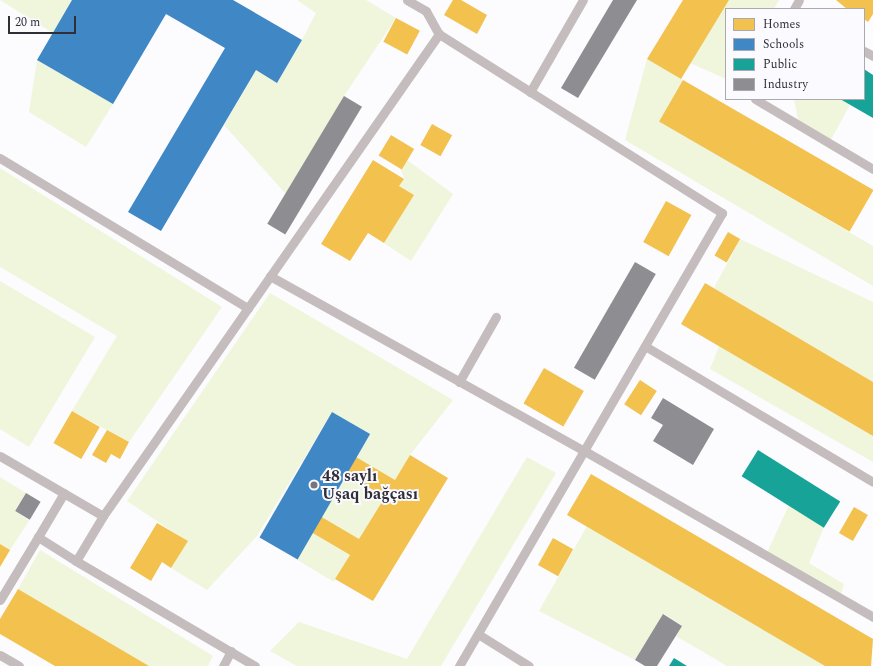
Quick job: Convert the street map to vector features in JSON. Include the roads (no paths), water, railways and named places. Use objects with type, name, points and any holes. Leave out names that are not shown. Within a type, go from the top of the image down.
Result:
[{"type":"lane","points":[[407,0],[426,11],[438,34],[722,213],[583,450],[459,666]]},
{"type":"lane","points":[[530,92],[584,0]]},
{"type":"lane","points":[[76,561],[103,516],[438,34]]},
{"type":"lane","points":[[757,100],[873,169]]},
{"type":"lane","points":[[0,158],[248,308]]},
{"type":"lane","points":[[270,276],[583,450],[873,617]]},
{"type":"lane","points":[[459,382],[496,317]]},
{"type":"lane","points":[[645,346],[873,482]]},
{"type":"lane","points":[[0,456],[103,516]]},
{"type":"lane","points":[[0,600],[64,493]]},
{"type":"lane","points":[[38,537],[76,561],[255,666]]},
{"type":"lane","points":[[478,634],[529,666]]},
{"type":"lane","points":[[223,666],[231,651]]},
{"type":"lane","points":[[0,655],[19,666]]},
{"type":"place","name":"48 saylı Uşaq bağçası","points":[[314,485]]}]
